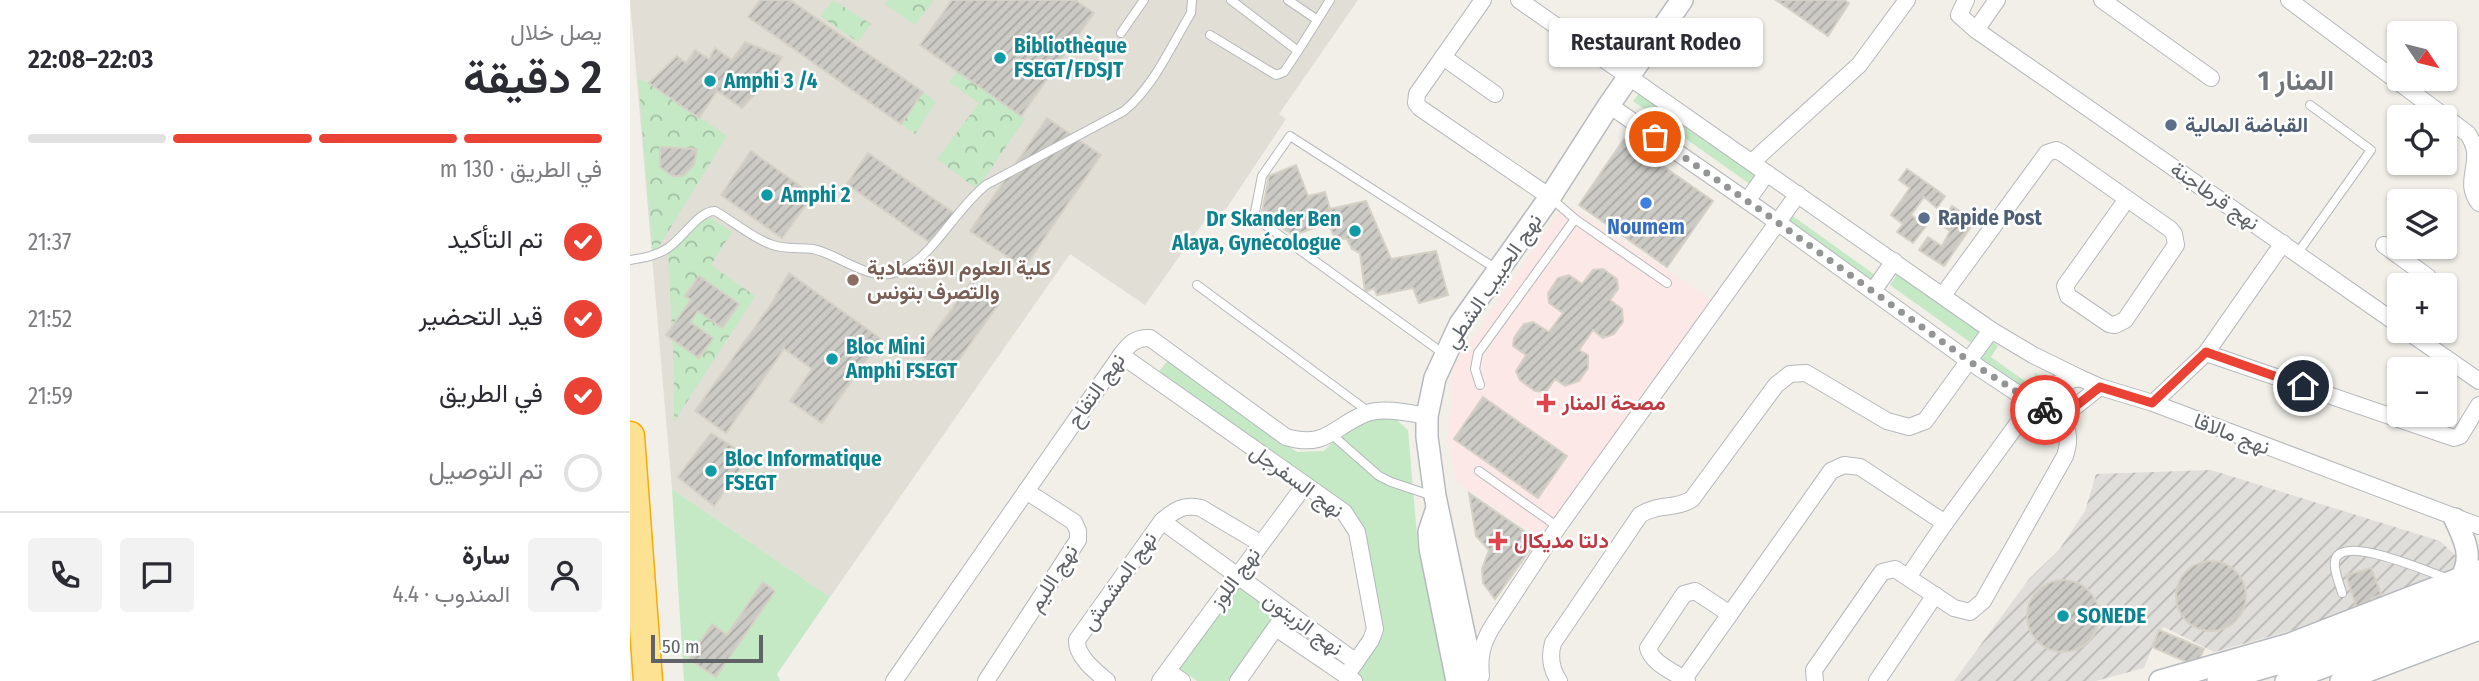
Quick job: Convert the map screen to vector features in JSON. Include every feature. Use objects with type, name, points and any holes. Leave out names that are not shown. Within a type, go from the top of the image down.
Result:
[{"type":"highway","points":[[630,436],[648,681]]},
{"type":"street","points":[[1483,0],[1415,100],[1417,105],[1550,197]]},
{"type":"street","name":"نهج مالاقا","points":[[1519,0],[1991,330],[2033,355],[2100,387],[2152,403],[2479,526]]},
{"type":"street","name":"نهج الحبيب الشطي","points":[[1474,681],[1436,503],[1427,437],[1427,416],[1435,378],[1460,324],[1550,197],[1629,75],[1682,0]]},
{"type":"street","points":[[1752,162],[1860,65],[1907,0]]},
{"type":"street","points":[[1966,0],[1959,15],[1976,30],[1997,0]]},
{"type":"street","points":[[2102,0],[2211,78]]},
{"type":"street","points":[[2289,0],[2468,134],[2475,149],[2470,184],[2473,196],[2479,203]]},
{"type":"street","name":"نهج قرطاجنة","points":[[1976,30],[2283,243],[2206,352],[2152,403]]},
{"type":"street","points":[[1443,57],[1495,94]]},
{"type":"street","points":[[1609,105],[1969,361],[2032,403],[2062,417],[2069,435],[2064,456],[1983,601],[1970,611],[1954,608],[1895,569],[1882,572],[1814,670],[1815,681]]},
{"type":"street","points":[[1942,295],[2047,153],[2052,150],[2062,153],[2170,229],[2174,234],[2176,245],[2124,320],[2115,325],[2068,296],[2065,286],[2127,199]]},
{"type":"street","points":[[1746,201],[1767,173]]},
{"type":"street","points":[[1483,681],[1479,658],[1483,641],[1558,527],[1798,194]]},
{"type":"street","points":[[2283,243],[2387,317]]},
{"type":"street","points":[[2384,245],[2422,273]]},
{"type":"street","points":[[1873,291],[1894,261]]},
{"type":"street","points":[[1559,681],[1553,672],[1550,653],[1553,643],[1640,515],[1650,508],[1684,504],[1692,499],[1776,385],[1790,374],[1806,373],[1888,421],[1909,427],[1925,421],[1991,330]]},
{"type":"street","name":"نهج التفاح","points":[[894,681],[1129,344],[1150,338],[1286,437],[1300,441],[1314,441],[1369,412]]},
{"type":"street","points":[[2424,343],[2479,381]]},
{"type":"street","points":[[1149,375],[1168,352]]},
{"type":"street","points":[[2206,352],[2454,438],[2460,436],[2479,405]]},
{"type":"street","name":"نهج السفرجل","points":[[1121,355],[1344,512],[1357,533],[1375,629],[1352,673]]},
{"type":"street","points":[[1908,577],[2032,403],[2051,385],[2080,378]]},
{"type":"street","points":[[2062,417],[2100,387]]},
{"type":"street","points":[[1369,412],[1427,416]]},
{"type":"street","points":[[1730,614],[1695,591],[1684,594],[1648,648],[1649,653],[1656,661],[1686,680],[1831,471],[1844,465],[1860,467],[1945,523]]},
{"type":"street","name":"نهج اللوز","points":[[1182,681],[1164,676],[1304,486]]},
{"type":"street","name":"نهج الليم","points":[[986,681],[1078,540],[1074,522],[1026,491]]},
{"type":"street","points":[[1436,503],[1429,532],[1430,548],[1457,681]]},
{"type":"street","points":[[1162,521],[1179,508],[1201,508],[1260,543]]},
{"type":"street","points":[[2455,519],[2468,550],[2470,596]]},
{"type":"street","name":"نهج المشمش","points":[[1107,681],[1085,660],[1077,649],[1077,640],[1162,521],[1237,575]]},
{"type":"street","name":"نهج الزيتون","points":[[1237,575],[1287,612],[1352,673]]},
{"type":"street","points":[[1877,681],[1935,595]]},
{"type":"street","points":[[2160,681],[2290,643],[2470,596]]},
{"type":"street","points":[[2218,681],[2290,660],[2470,596]]},
{"type":"street","points":[[2286,681],[2470,596]]},
{"type":"street","points":[[2341,681],[2470,596]]},
{"type":"street","points":[[1238,681],[1287,612]]},
{"type":"street","name":"نهج الزيتون","points":[[1276,628],[1352,673]]},
{"type":"lane","points":[[1121,33],[1144,0]]},
{"type":"lane","points":[[630,260],[652,256],[668,248],[687,232],[702,214],[710,210],[775,246],[825,253],[869,274],[898,272],[916,261],[972,197],[986,185],[1124,111],[1134,103],[1148,85],[1191,13],[1192,0]]},
{"type":"lane","points":[[1231,0],[1298,51]]},
{"type":"lane","points":[[1289,0],[1316,19]]},
{"type":"lane","points":[[1210,34],[1273,75],[1284,72],[1330,0]]},
{"type":"lane","points":[[2297,254],[2371,150],[2310,106]]},
{"type":"lane","points":[[1444,354],[1254,217],[1262,176],[1290,136],[1498,270]]},
{"type":"lane","points":[[1550,197],[1575,219],[1667,283]]},
{"type":"lane","points":[[1480,385],[1475,369],[1478,353],[1575,219]]},
{"type":"lane","points":[[1197,285],[1369,412]]},
{"type":"lane","points":[[1330,433],[1380,476],[1436,503]]},
{"type":"lane","points":[[1479,471],[1558,527]]},
{"type":"lane","points":[[2342,593],[2335,563],[2337,556],[2342,553],[2367,553],[2395,558],[2434,574],[2470,596]]},
{"type":"shaded area","name":"كلية العلوم الاقتصادية والتصرف بتونس","points":[[630,0],[1358,0],[1279,114],[1286,119],[1226,209],[1206,219],[1145,305],[1070,254],[830,597],[672,489]]},
{"type":"shaded area","name":"مصحة المنار","points":[[1565,203],[1713,300],[1544,541],[1456,481],[1448,441],[1454,365]]},
{"type":"shaded area","name":"SONEDE","points":[[2211,470],[2440,541],[2458,558],[2453,572],[2319,623],[2214,652],[2164,627],[2159,631],[2144,668],[2096,681],[1954,681],[2029,579],[2059,550],[2085,511],[2096,474]]},
{"type":"green space","points":[[833,0],[871,24],[858,42],[820,16]]},
{"type":"green space","points":[[888,0],[934,0],[915,25],[885,4]]},
{"type":"green space","points":[[957,71],[1025,119],[977,189],[937,159],[979,103],[949,82]]},
{"type":"green space","points":[[638,79],[649,83],[727,136],[653,256]]},
{"type":"green space","points":[[1641,91],[1758,175],[1751,185],[1633,101]]},
{"type":"green space","points":[[923,92],[936,102],[915,134],[901,124]]},
{"type":"green space","points":[[703,213],[732,232],[711,265],[755,296],[674,422],[668,250]]},
{"type":"green space","points":[[1790,214],[1875,275],[1871,281],[1785,221]]},
{"type":"green space","points":[[1897,274],[1982,334],[1974,345],[1890,285]]},
{"type":"green space","points":[[1991,341],[1998,346],[1991,357],[2029,384],[2036,373],[2043,383],[2035,395],[1979,358]]},
{"type":"green space","points":[[1169,359],[1297,452],[1324,451],[1355,424],[1375,416],[1395,419],[1408,430],[1418,548],[1449,681],[1363,681],[1355,671],[1380,632],[1358,519],[1156,375]]},
{"type":"green space","points":[[672,489],[830,597],[777,674],[780,681],[684,681]]},
{"type":"green space","points":[[1239,586],[1276,613],[1228,681],[1197,681],[1179,668]]},
{"type":"building","points":[[760,0],[790,0],[923,92],[901,124],[748,17]]},
{"type":"building","name":"Bibliothèque FSEGT/FDSJT","points":[[952,0],[1075,0],[1094,13],[1021,116],[920,45]]},
{"type":"building","points":[[1776,0],[1844,0],[1849,3],[1828,36]]},
{"type":"building","name":"Amphi 3 /4","points":[[745,42],[782,57],[770,78],[742,108],[717,91],[699,118],[649,83],[677,56],[686,63],[695,50],[709,59],[715,48],[732,60]]},
{"type":"building","points":[[1047,118],[1101,155],[1024,268],[970,231]]},
{"type":"building","name":"Noumem","points":[[1624,139],[1713,201],[1667,267],[1579,205]]},
{"type":"building","points":[[660,147],[697,149],[694,165],[683,176],[672,176],[660,167]]},
{"type":"building","name":"Amphi 2","points":[[751,151],[813,195],[782,238],[721,195]]},
{"type":"building","points":[[868,153],[954,213],[932,244],[847,184]]},
{"type":"building","name":"Dr Skander Ben Alaya, Gynécologue","points":[[1296,165],[1308,196],[1325,192],[1330,209],[1366,201],[1391,259],[1436,251],[1448,295],[1419,303],[1413,288],[1377,295],[1374,288],[1365,292],[1360,253],[1352,249],[1347,239],[1335,238],[1330,227],[1320,226],[1294,235],[1261,217],[1269,176]]},
{"type":"building","points":[[1907,169],[1945,196],[1937,208],[1924,197],[1911,215],[1926,226],[1913,243],[1897,232],[1903,224],[1891,215],[1910,188],[1899,180]]},
{"type":"building","points":[[1952,206],[1975,221],[1944,266],[1919,250],[1928,237],[1942,246],[1950,231],[1940,224]]},
{"type":"building","name":"مصحة المنار","points":[[1603,269],[1617,279],[1618,289],[1610,300],[1622,309],[1623,322],[1614,334],[1603,338],[1593,330],[1579,350],[1588,355],[1588,368],[1579,381],[1565,386],[1555,379],[1546,392],[1535,391],[1520,380],[1516,371],[1526,355],[1513,346],[1514,338],[1524,324],[1533,322],[1549,332],[1563,313],[1549,303],[1548,293],[1558,278],[1569,275],[1582,284],[1593,270]]},
{"type":"building","name":"Bloc Mini Amphi FSEGT","points":[[789,273],[881,339],[822,423],[790,401],[812,369],[784,349],[726,433],[695,411],[770,306]]},
{"type":"building","points":[[699,276],[739,304],[722,328],[698,311],[690,322],[713,338],[699,358],[666,335],[691,300],[685,296]]},
{"type":"building","points":[[971,282],[1000,302],[948,375],[919,355]]},
{"type":"building","points":[[1483,397],[1567,456],[1538,498],[1454,439]]},
{"type":"building","name":"Bloc Informatique FSEGT","points":[[711,433],[749,457],[714,506],[678,477]]},
{"type":"building","points":[[1469,493],[1537,540],[1495,599],[1483,583],[1482,569],[1489,550],[1476,536]]},
{"type":"building","name":"SONEDE","points":[[2211,561],[2236,571],[2246,596],[2236,621],[2211,631],[2186,621],[2176,596],[2186,571]]},
{"type":"building","points":[[2371,568],[2381,594],[2371,599],[2372,602],[2356,606],[2346,575]]},
{"type":"building","name":"SONEDE","points":[[2063,580],[2083,586],[2093,596],[2099,616],[2093,636],[2083,646],[2063,652],[2043,646],[2033,636],[2027,616],[2033,596],[2043,586]]},
{"type":"building","points":[[763,582],[775,591],[716,677],[689,659],[712,624],[727,635]]},
{"type":"building","points":[[2159,630],[2204,649],[2196,666],[2152,647]]},
{"type":"way so far","points":[[1655,137],[1969,361],[2045,410]]},
{"type":"place","name":"Bibliothèque FSEGT/FDSJT","points":[[1000,58]]},
{"type":"place","name":"Amphi 3 /4","points":[[710,81]]},
{"type":"place","name":"القباضة المالية","points":[[2171,125]]},
{"type":"place","name":"Restaurant Rodeo","points":[[1655,137]]},
{"type":"place","name":"Amphi 2","points":[[767,195]]},
{"type":"place","name":"Noumem","points":[[1646,203]]},
{"type":"place","name":"Rapide Post","points":[[1924,218]]},
{"type":"place","name":"Dr Skander Ben Alaya, Gynécologue","points":[[1355,231]]},
{"type":"place","name":"كلية العلوم الاقتصادية والتصرف بتونس","points":[[853,280]]},
{"type":"place","name":"Bloc Mini Amphi FSEGT","points":[[832,359]]},
{"type":"place","name":"مصحة المنار","points":[[1546,403]]},
{"type":"place","name":"Bloc Informatique FSEGT","points":[[711,471]]},
{"type":"place","name":"دلتا مديكال","points":[[1498,541]]},
{"type":"place","name":"SONEDE","points":[[2063,616]]},
{"type":"district","name":"المنار 1","points":[[2296,80]]},
{"type":"route","points":[[2045,410],[2062,417],[2100,387],[2152,403],[2206,352],[2303,386]]}]
